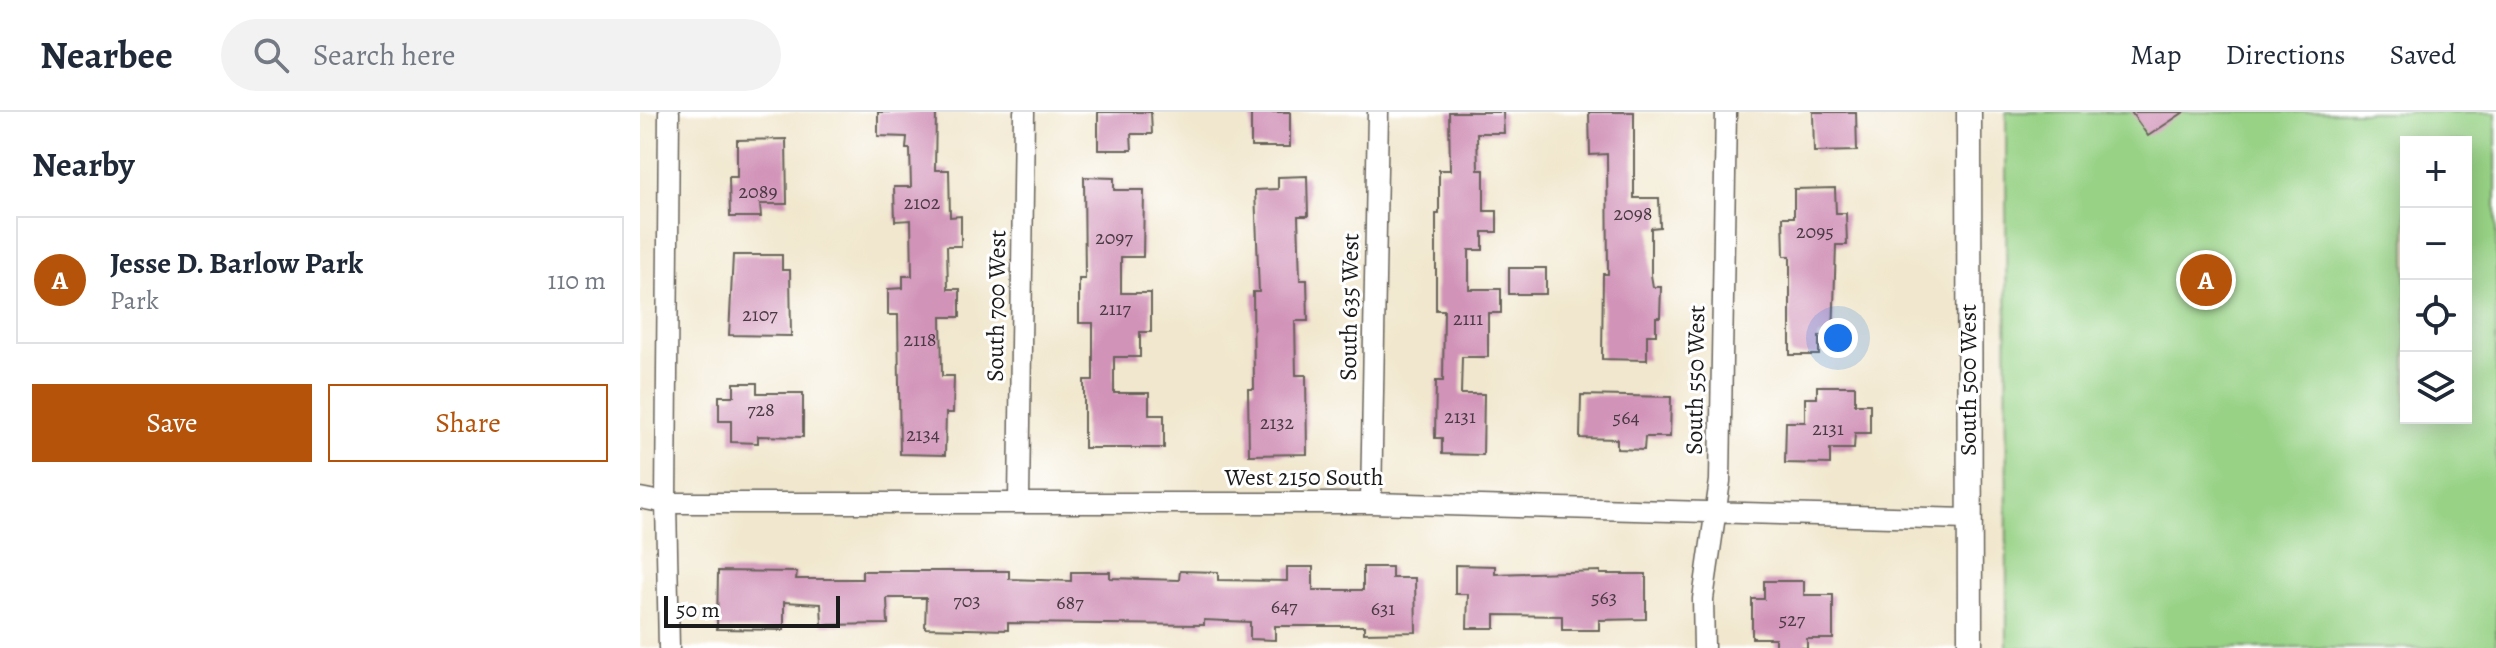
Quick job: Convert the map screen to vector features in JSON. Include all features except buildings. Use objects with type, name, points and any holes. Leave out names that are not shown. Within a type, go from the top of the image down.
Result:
[{"type":"street","points":[[669,112],[666,503],[669,648]]},
{"type":"street","name":"South 700 West","points":[[1019,501],[1024,112]]},
{"type":"street","name":"South 635 West","points":[[1371,503],[1378,112]]},
{"type":"street","name":"South 550 West","points":[[1704,648],[1703,599],[1718,509],[1726,112]]},
{"type":"street","name":"South 500 West","points":[[1969,112],[1970,648]]},
{"type":"street","name":"West 2150 South","points":[[640,498],[666,503],[1371,503],[1718,509],[1812,517],[1968,519]]},
{"type":"green space","points":[[2006,112],[2496,112],[2496,648],[2007,648]]},
{"type":"place","name":"Jesse D. Barlow Park","points":[[2206,280]]}]
